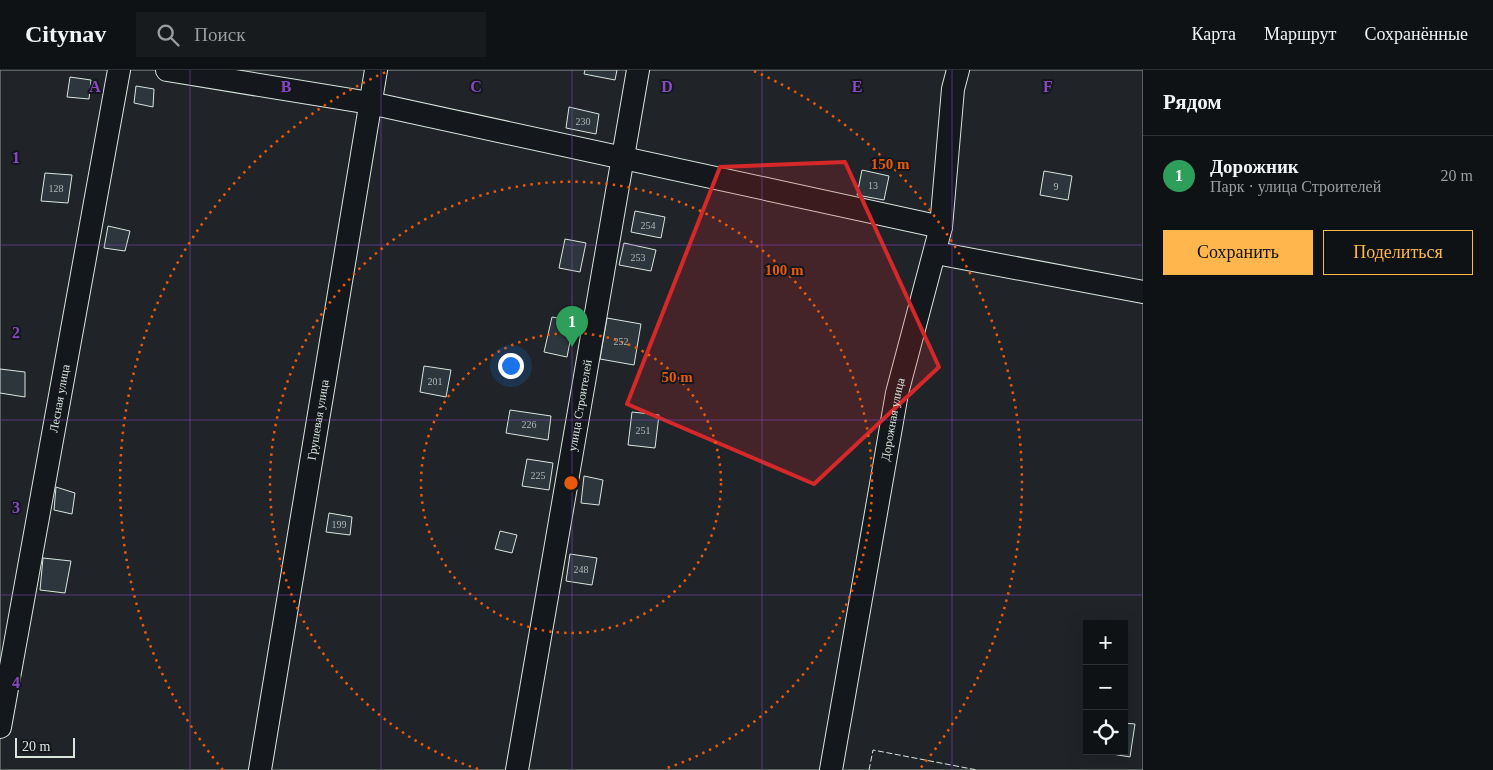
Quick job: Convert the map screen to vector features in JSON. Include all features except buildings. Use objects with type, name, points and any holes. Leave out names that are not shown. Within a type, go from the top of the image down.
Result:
[{"type":"street","name":"Лесная улица","points":[[0,727],[119,70]]},
{"type":"street","points":[[167,70],[370,103],[942,228]]},
{"type":"street","name":"Грушевая улица","points":[[260,770],[376,70]]},
{"type":"street","name":"улица Строителей","points":[[517,770],[638,70]]},
{"type":"street","name":"Дорожная улица","points":[[831,770],[897,393],[942,228],[954,89],[958,70]]},
{"type":"street","points":[[936,253],[1143,292]]},
{"type":"highlighted area","points":[[845,162],[939,367],[814,484],[627,404],[720,167]]},
{"type":"shaded area","points":[[0,70],[1143,70],[1143,770],[0,770]]},
{"type":"fence","points":[[869,770],[873,750],[977,770]]},
{"type":"place","name":"Дорожник","points":[[572,347]]}]
